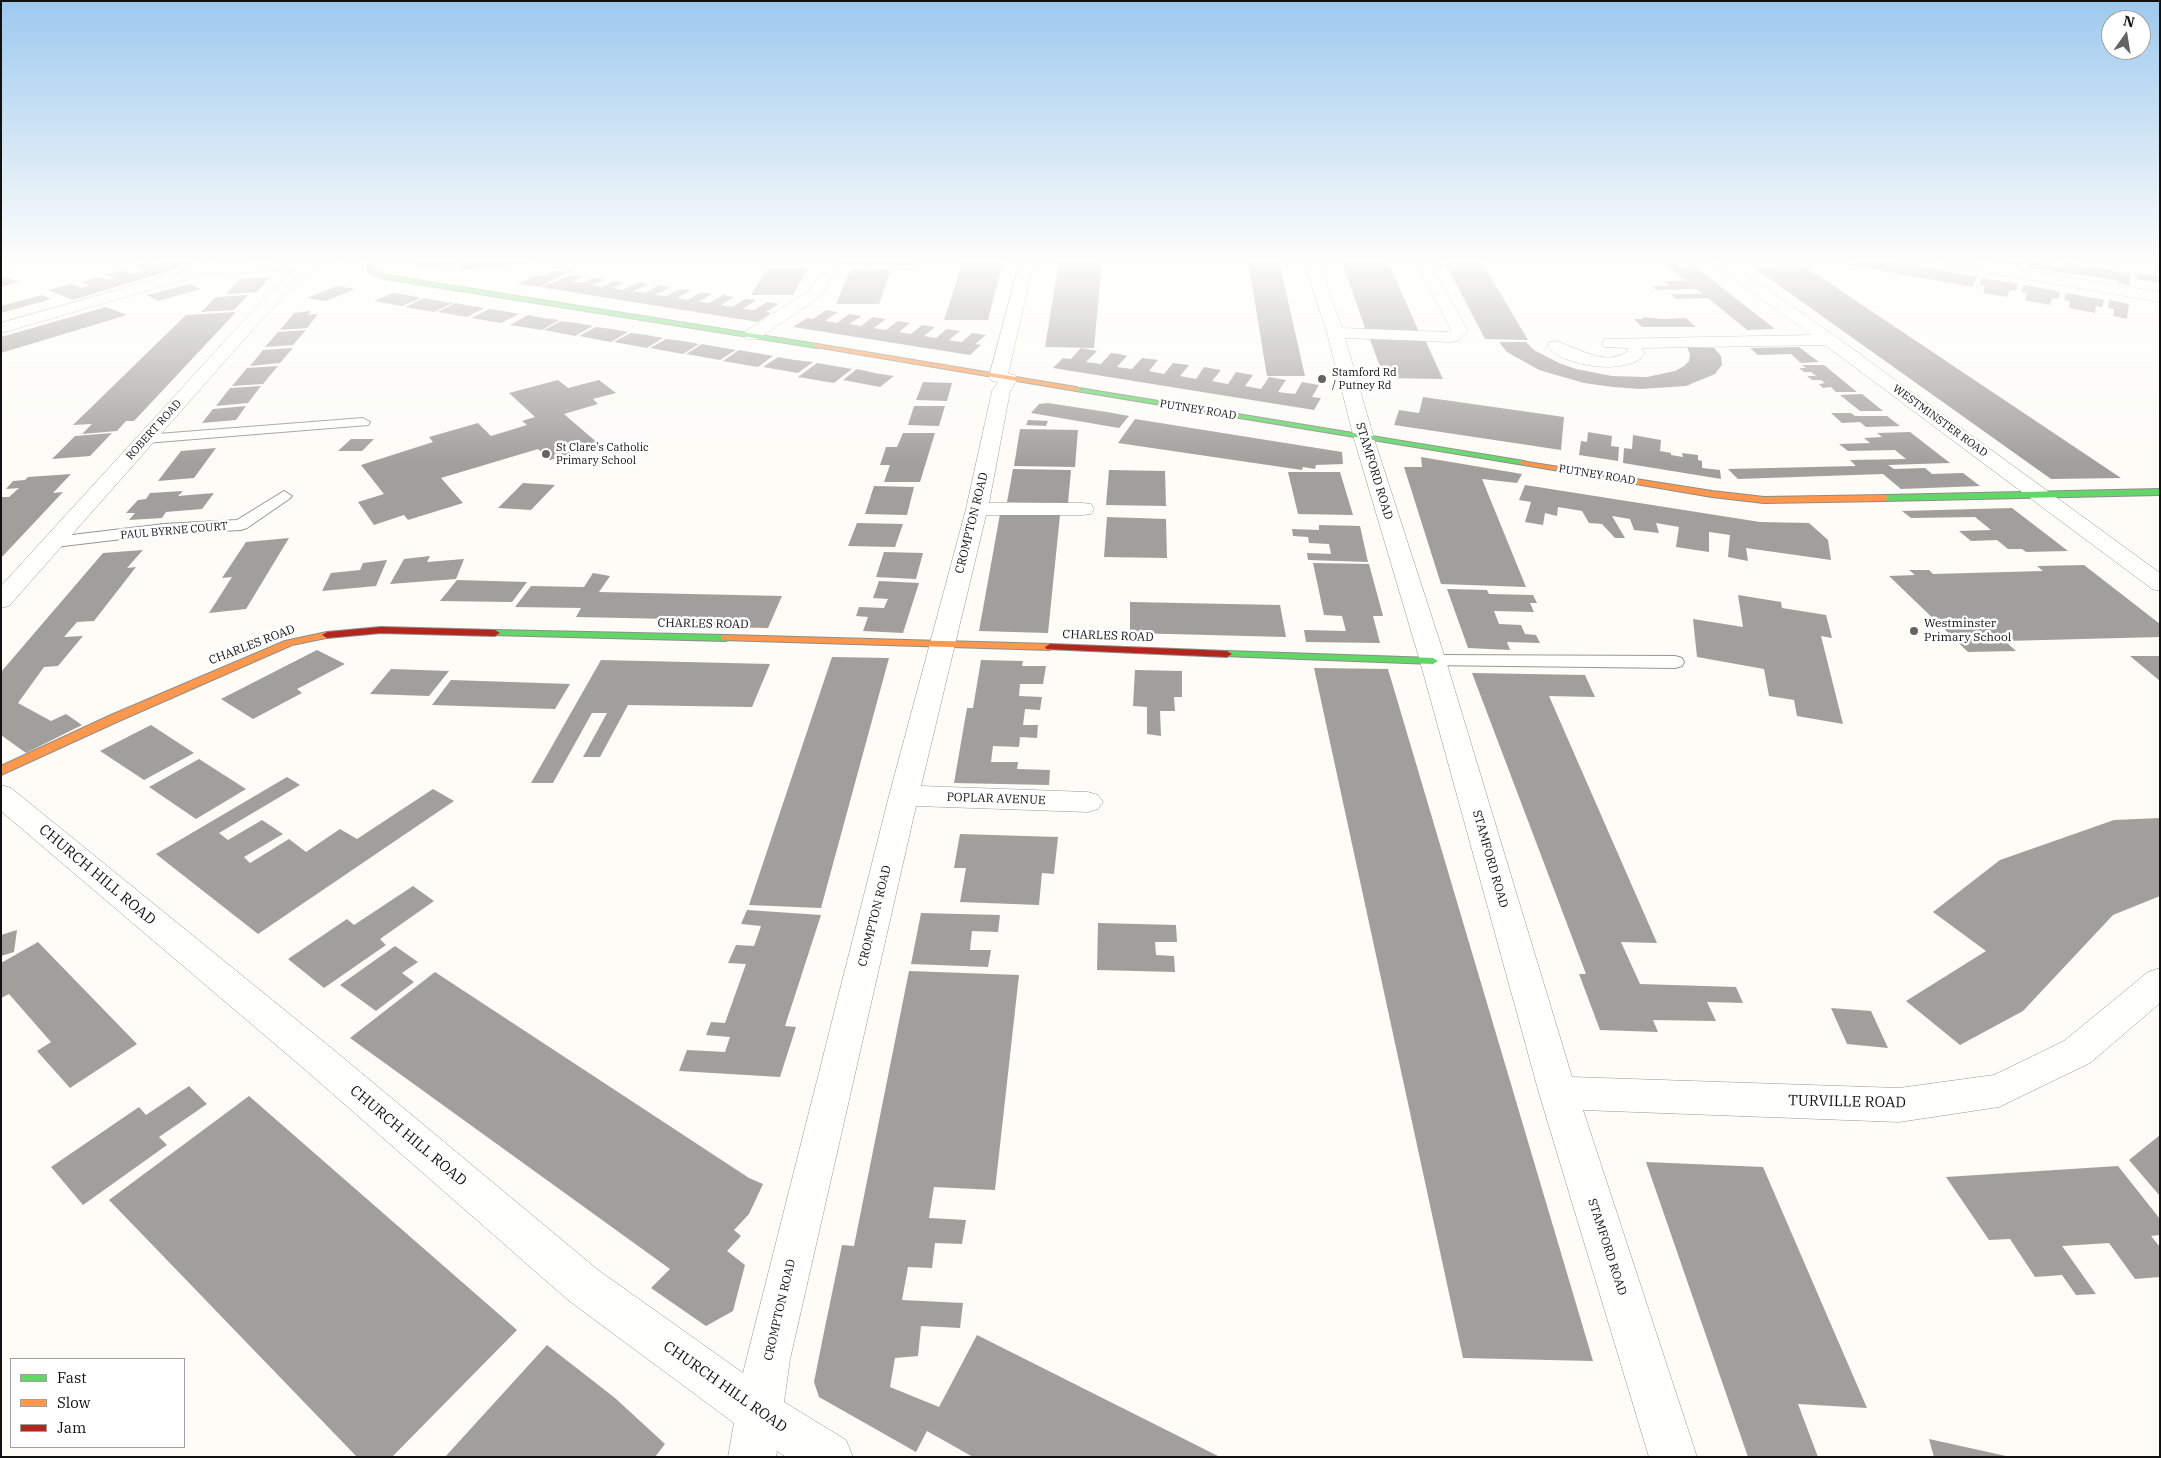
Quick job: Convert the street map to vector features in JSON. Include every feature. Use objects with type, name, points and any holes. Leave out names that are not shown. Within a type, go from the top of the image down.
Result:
[{"type":"street","name":"ROBERT ROAD","points":[[1,601],[245,329]]},
{"type":"street","name":"PUTNEY ROAD","points":[[714,329],[1712,494],[1764,500],[2160,492]]},
{"type":"street","points":[[752,335],[762,329]]},
{"type":"street","name":"CROMPTON ROAD","points":[[752,1457],[768,1359],[904,796],[977,509],[1014,329]]},
{"type":"street","name":"STAMFORD ROAD","points":[[1333,329],[1365,437],[1364,442],[1433,661],[1558,1094],[1673,1457]]},
{"type":"street","points":[[1335,334],[1452,337],[1460,331],[1459,329]]},
{"type":"street","name":"WESTMINSTER ROAD","points":[[1814,329],[2160,584]]},
{"type":"street","points":[[1610,343],[1829,340]]},
{"type":"street","points":[[1555,346],[1574,356],[1603,362],[1629,361],[1636,354],[1634,344]]},
{"type":"street","points":[[977,509],[1083,510]]},
{"type":"street","name":"CHARLES ROAD","points":[[1,771],[221,671],[289,643],[334,633],[381,630],[942,644],[1433,661]]},
{"type":"street","name":"CHURCH HILL ROAD","points":[[1,795],[322,1062],[583,1285],[758,1412],[829,1457]]},
{"type":"street","name":"POPLAR AVENUE","points":[[904,796],[1088,802]]},
{"type":"street","name":"TURVILLE ROAD","points":[[1558,1094],[1899,1105],[1999,1091],[2077,1052],[2160,982]]},
{"type":"lane","points":[[145,439],[363,422]]},
{"type":"lane","name":"PAUL BYRNE COURT","points":[[55,542],[164,529],[241,525],[284,496]]},
{"type":"lane","points":[[1433,661],[1675,662]]},
{"type":"building","points":[[29,329],[80,329],[1,353],[1,337]]},
{"type":"building","points":[[172,329],[220,329],[134,421],[126,421],[117,431],[82,434],[92,424],[73,425]]},
{"type":"building","points":[[546,329],[588,329],[575,336],[544,330]]},
{"type":"building","points":[[592,329],[612,329],[628,332],[611,342],[579,336]]},
{"type":"building","points":[[806,329],[903,329],[899,332],[911,334],[917,329],[933,329],[924,336],[936,338],[947,329],[960,331],[949,340],[962,342],[972,333],[986,335],[975,344],[981,345],[970,355]]},
{"type":"building","points":[[1048,329],[1096,329],[1094,348],[1045,347]]},
{"type":"building","points":[[1259,329],[1294,329],[1305,376],[1267,376]]},
{"type":"building","points":[[1365,329],[1418,329],[1419,332],[1366,331]]},
{"type":"building","points":[[1480,329],[1521,329],[1528,340],[1485,339]]},
{"type":"building","points":[[1840,329],[1898,329],[2121,478],[2051,479]]},
{"type":"building","points":[[306,330],[293,345],[265,347],[278,332]]},
{"type":"building","points":[[631,333],[663,338],[647,348],[614,342]]},
{"type":"building","points":[[666,339],[699,344],[683,354],[650,348]]},
{"type":"building","points":[[1370,339],[1425,340],[1443,379],[1384,378]]},
{"type":"building","points":[[1499,342],[1526,342],[1534,350],[1559,363],[1576,369],[1612,376],[1647,377],[1675,371],[1689,361],[1690,354],[1687,347],[1714,348],[1721,356],[1722,365],[1715,374],[1686,386],[1640,389],[1613,387],[1584,383],[1539,370],[1507,352]]},
{"type":"building","points":[[702,344],[736,350],[720,360],[686,354]]},
{"type":"building","points":[[1799,347],[1819,362],[1801,363],[1791,354],[1758,355],[1750,348]]},
{"type":"building","points":[[293,348],[280,363],[250,366],[263,350]]},
{"type":"building","points":[[1081,348],[1097,351],[1086,362],[1101,364],[1111,353],[1127,356],[1117,367],[1132,369],[1142,358],[1158,360],[1149,371],[1164,374],[1173,363],[1189,365],[1180,376],[1196,379],[1204,367],[1221,370],[1212,381],[1228,384],[1236,372],[1253,375],[1245,386],[1261,389],[1269,377],[1286,380],[1278,392],[1295,394],[1302,382],[1319,385],[1312,397],[1321,398],[1314,410],[1053,368],[1063,358],[1071,359]]},
{"type":"building","points":[[739,350],[773,356],[758,367],[723,361]]},
{"type":"building","points":[[778,357],[813,362],[798,373],[763,367]]},
{"type":"building","points":[[817,363],[852,369],[834,383],[798,377]]},
{"type":"building","points":[[1802,365],[1824,365],[1857,392],[1836,392],[1831,387],[1823,388],[1819,384],[1825,383],[1821,380],[1812,380],[1807,376],[1816,376],[1811,372],[1804,372],[1799,368],[1806,368]]},
{"type":"building","points":[[278,366],[263,384],[232,386],[247,368]]},
{"type":"building","points":[[857,369],[894,376],[880,387],[843,380]]},
{"type":"building","points":[[558,380],[568,388],[599,380],[616,393],[593,399],[598,404],[564,414],[600,445],[550,460],[538,449],[441,478],[463,503],[408,520],[404,515],[374,525],[358,502],[384,494],[361,465],[433,442],[429,437],[478,423],[491,436],[527,425],[522,421],[535,417],[509,393]]},
{"type":"building","points":[[923,382],[952,383],[947,401],[916,400]]},
{"type":"building","points":[[261,386],[248,403],[216,406],[230,388]]},
{"type":"building","points":[[1862,394],[1883,411],[1860,411],[1840,395]]},
{"type":"building","points":[[1423,397],[1564,417],[1561,450],[1394,425],[1399,410],[1419,413]]},
{"type":"building","points":[[1048,403],[1129,416],[1119,428],[1031,413],[1039,404]]},
{"type":"building","points":[[246,406],[236,420],[202,423],[213,409]]},
{"type":"building","points":[[914,406],[945,406],[939,426],[908,425]]},
{"type":"building","points":[[1831,413],[1851,413],[1855,416],[1887,416],[1900,426],[1866,427],[1860,422],[1842,423]]},
{"type":"building","points":[[1135,419],[1342,452],[1343,464],[1316,465],[1315,469],[1303,467],[1302,470],[1118,443]]},
{"type":"building","points":[[1028,420],[1048,421],[1046,426],[1026,425]]},
{"type":"building","points":[[1020,429],[1078,430],[1075,467],[1014,466]]},
{"type":"building","points":[[1588,432],[1612,436],[1611,446],[1619,447],[1618,461],[1579,455],[1581,441],[1587,442]]},
{"type":"building","points":[[1910,432],[1950,463],[1888,465],[1894,469],[1925,468],[1932,474],[1963,473],[1980,486],[1901,489],[1883,474],[1738,479],[1728,469],[1856,466],[1850,460],[1906,459],[1895,450],[1848,451],[1839,444],[1870,443],[1864,438],[1882,437],[1877,433]]},
{"type":"building","points":[[112,433],[90,456],[52,459],[75,436]]},
{"type":"building","points":[[903,433],[935,433],[920,482],[884,482],[890,465],[880,465],[886,447],[897,447]]},
{"type":"building","points":[[1633,435],[1661,440],[1660,451],[1671,453],[1671,455],[1683,457],[1682,453],[1698,455],[1698,460],[1702,461],[1702,468],[1720,470],[1721,479],[1623,463],[1624,448],[1632,449]]},
{"type":"building","points":[[351,439],[374,439],[362,451],[338,451]]},
{"type":"building","points":[[216,448],[194,478],[158,481],[181,451]]},
{"type":"building","points":[[1421,457],[1522,474],[1517,483],[1482,479],[1526,587],[1441,584],[1404,467],[1422,467]]},
{"type":"building","points":[[1013,469],[1071,470],[1068,503],[1007,502]]},
{"type":"building","points":[[1109,470],[1165,471],[1166,506],[1106,505]]},
{"type":"building","points":[[1288,472],[1340,472],[1353,515],[1298,514]]},
{"type":"building","points":[[71,474],[53,493],[63,492],[1,558],[1,497],[9,497],[19,488],[6,489],[13,481],[25,480],[28,477]]},
{"type":"building","points":[[523,483],[555,485],[531,510],[498,508]]},
{"type":"building","points":[[1525,485],[1760,522],[1809,523],[1828,540],[1831,560],[1746,548],[1748,561],[1728,557],[1730,535],[1709,532],[1709,552],[1676,547],[1679,527],[1656,523],[1659,533],[1634,530],[1630,519],[1612,516],[1625,538],[1615,538],[1602,524],[1589,523],[1582,511],[1558,507],[1557,516],[1545,513],[1543,525],[1525,522],[1531,502],[1519,500]]},
{"type":"building","points":[[874,486],[914,487],[907,515],[865,514]]},
{"type":"building","points":[[183,491],[178,496],[214,493],[202,509],[166,512],[162,518],[129,520],[135,513],[126,513],[138,500],[146,499],[150,493]]},
{"type":"building","points":[[2012,508],[2068,551],[2026,552],[2022,549],[2008,549],[1997,540],[1971,541],[1959,531],[1991,530],[1975,517],[1911,518],[1902,511]]},
{"type":"building","points":[[1000,514],[1060,515],[1048,633],[979,631]]},
{"type":"building","points":[[1107,517],[1166,519],[1167,558],[1104,557]]},
{"type":"building","points":[[857,523],[903,524],[895,547],[848,546]]},
{"type":"building","points":[[1319,525],[1360,526],[1368,562],[1308,560],[1307,553],[1331,554],[1329,544],[1309,543],[1308,537],[1293,536],[1292,529],[1319,530]]},
{"type":"building","points":[[289,538],[246,609],[209,613],[232,577],[222,578],[246,542]]},
{"type":"building","points":[[143,550],[127,568],[136,567],[94,621],[77,622],[64,637],[83,636],[58,666],[44,667],[18,703],[51,721],[66,714],[82,725],[26,753],[1,735],[1,672],[103,553]]},
{"type":"building","points":[[884,552],[923,553],[916,579],[876,577]]},
{"type":"building","points":[[430,556],[427,562],[464,559],[456,579],[390,584],[404,559]]},
{"type":"building","points":[[387,560],[376,586],[322,591],[331,573],[360,570],[363,563]]},
{"type":"building","points":[[1313,563],[1369,564],[1383,616],[1373,616],[1380,643],[1306,642],[1304,630],[1346,631],[1342,616],[1324,615]]},
{"type":"building","points":[[2084,565],[2160,624],[2160,637],[2005,641],[2016,651],[1968,652],[1889,576],[1915,575],[1909,570],[1929,570],[1933,574],[2043,571],[2037,566]]},
{"type":"building","points":[[593,573],[610,576],[599,592],[782,596],[768,628],[669,626],[672,619],[576,617],[581,608],[515,607],[531,586],[584,587]]},
{"type":"building","points":[[457,580],[527,582],[512,602],[440,601]]},
{"type":"building","points":[[879,581],[919,583],[903,633],[863,631],[868,617],[856,616],[859,607],[884,608],[888,599],[873,598]]},
{"type":"building","points":[[1447,589],[1487,590],[1489,594],[1533,595],[1537,603],[1530,603],[1534,612],[1494,611],[1499,624],[1521,625],[1525,634],[1536,635],[1540,643],[1507,642],[1510,650],[1468,648]]},
{"type":"building","points":[[1738,595],[1781,602],[1782,608],[1826,615],[1832,638],[1821,636],[1843,724],[1797,716],[1794,700],[1769,696],[1764,669],[1697,657],[1693,619],[1743,627]]},
{"type":"building","points":[[1130,602],[1280,605],[1286,637],[1130,633]]},
{"type":"building","points":[[317,650],[345,664],[297,689],[302,693],[253,719],[221,699]]},
{"type":"building","points":[[2130,656],[2160,656],[2160,681]]},
{"type":"building","points":[[832,657],[889,658],[821,908],[749,905]]},
{"type":"building","points":[[601,660],[770,664],[752,707],[628,705],[600,757],[583,757],[607,713],[592,713],[553,783],[531,783]]},
{"type":"building","points":[[981,660],[1023,661],[1022,666],[1046,666],[1043,684],[1020,684],[1019,696],[1042,697],[1040,710],[1025,709],[1023,725],[1038,725],[1037,738],[1020,737],[1019,747],[993,746],[991,762],[1018,762],[1017,769],[1050,770],[1049,785],[954,783],[967,708],[973,708]]},
{"type":"building","points":[[1314,668],[1388,669],[1593,1361],[1463,1358]]},
{"type":"building","points":[[391,669],[449,671],[429,696],[370,694]]},
{"type":"building","points":[[1135,670],[1182,671],[1182,697],[1174,697],[1175,711],[1160,711],[1161,736],[1147,734],[1147,707],[1133,706]]},
{"type":"building","points":[[1472,673],[1585,675],[1595,697],[1549,696],[1657,943],[1621,942],[1640,984],[1736,987],[1743,1003],[1707,1002],[1716,1021],[1653,1020],[1658,1032],[1600,1030],[1579,974],[1586,974]]},
{"type":"building","points":[[451,680],[570,684],[555,709],[432,705]]},
{"type":"building","points":[[151,725],[194,753],[144,780],[100,751]]},
{"type":"building","points":[[199,759],[246,789],[196,819],[149,787]]},
{"type":"building","points":[[287,777],[300,785],[219,833],[228,840],[262,820],[283,834],[244,857],[250,863],[289,839],[306,852],[340,829],[357,839],[433,789],[454,801],[258,934],[156,854]]},
{"type":"building","points":[[2160,818],[2160,896],[2113,915],[2023,1011],[1960,1045],[1906,1001],[1986,951],[1933,912],[2000,860],[2114,820]]},
{"type":"building","points":[[960,834],[1058,837],[1054,874],[1042,873],[1039,905],[960,902],[966,868],[954,868]]},
{"type":"building","points":[[413,886],[434,901],[380,939],[386,945],[324,988],[288,959],[347,919],[354,925]]},
{"type":"building","points":[[747,910],[821,915],[785,1026],[796,1027],[780,1077],[679,1071],[687,1050],[725,1052],[730,1037],[706,1035],[711,1022],[725,1023],[746,964],[728,963],[736,945],[754,946],[761,926],[741,924]]},
{"type":"building","points":[[921,913],[1000,915],[998,932],[972,931],[970,950],[991,950],[988,967],[911,964]]},
{"type":"building","points":[[1098,923],[1176,925],[1177,942],[1155,942],[1156,955],[1174,956],[1175,972],[1097,970]]},
{"type":"building","points":[[17,930],[14,952],[1,956],[1,935]]},
{"type":"building","points":[[38,942],[137,1044],[70,1088],[37,1051],[51,1042],[9,994],[1,998],[1,963]]},
{"type":"building","points":[[395,946],[418,962],[402,973],[414,982],[376,1011],[340,985]]},
{"type":"building","points":[[909,971],[1019,975],[995,1190],[934,1187],[929,1218],[966,1220],[962,1244],[935,1243],[932,1268],[908,1267],[902,1300],[963,1303],[960,1328],[921,1326],[918,1356],[895,1358],[890,1387],[939,1407],[977,1335],[1220,1457],[973,1457],[927,1431],[916,1452],[819,1397],[814,1382],[842,1245],[854,1246]]},
{"type":"building","points":[[435,972],[749,1178],[763,1184],[749,1214],[734,1230],[741,1236],[727,1251],[745,1265],[733,1311],[706,1326],[651,1288],[670,1269],[350,1038]]},
{"type":"building","points":[[1831,1008],[1871,1011],[1888,1048],[1847,1044]]},
{"type":"building","points":[[189,1086],[207,1104],[159,1137],[167,1145],[83,1205],[51,1167],[139,1107],[146,1115]]},
{"type":"building","points":[[249,1096],[517,1330],[392,1457],[357,1457],[109,1200]]},
{"type":"building","points":[[2160,1135],[2160,1196],[2129,1160]]},
{"type":"building","points":[[1646,1162],[1763,1167],[1867,1408],[1798,1404],[1818,1457],[1748,1457]]},
{"type":"building","points":[[2118,1166],[2160,1219],[2160,1235],[2151,1236],[2160,1247],[2160,1277],[2135,1279],[2109,1243],[2062,1246],[2096,1294],[2076,1295],[2062,1275],[2035,1277],[2010,1239],[1989,1240],[1946,1177]]},
{"type":"building","points":[[547,1345],[615,1398],[665,1444],[655,1457],[445,1457]]},
{"type":"building","points":[[1929,1439],[2006,1456],[1934,1457]]},
{"type":"traffic: fast","points":[[711,329],[817,346]]},
{"type":"traffic: fast","points":[[1076,389],[1524,463]]},
{"type":"traffic: fast","points":[[1885,498],[2160,492]]},
{"type":"traffic: fast","points":[[495,633],[726,638]]},
{"type":"traffic: fast","points":[[1227,654],[1433,661]]},
{"type":"traffic: slow","points":[[817,346],[1076,389]]},
{"type":"traffic: slow","points":[[1524,463],[1712,494],[1764,500],[1885,498]]},
{"type":"traffic: slow","points":[[1,771],[115,718],[289,643],[327,635]]},
{"type":"traffic: slow","points":[[726,638],[1050,647]]},
{"type":"traffic: jam","points":[[327,635],[381,630],[495,633]]},
{"type":"traffic: jam","points":[[1050,647],[1227,654]]},
{"type":"place","name":"Stamford Rd / Putney Rd","points":[[1322,379]]},
{"type":"place","name":"St Clare's Catholic Primary School","points":[[546,454]]},
{"type":"place","name":"Westminster Primary School","points":[[1914,631]]}]
